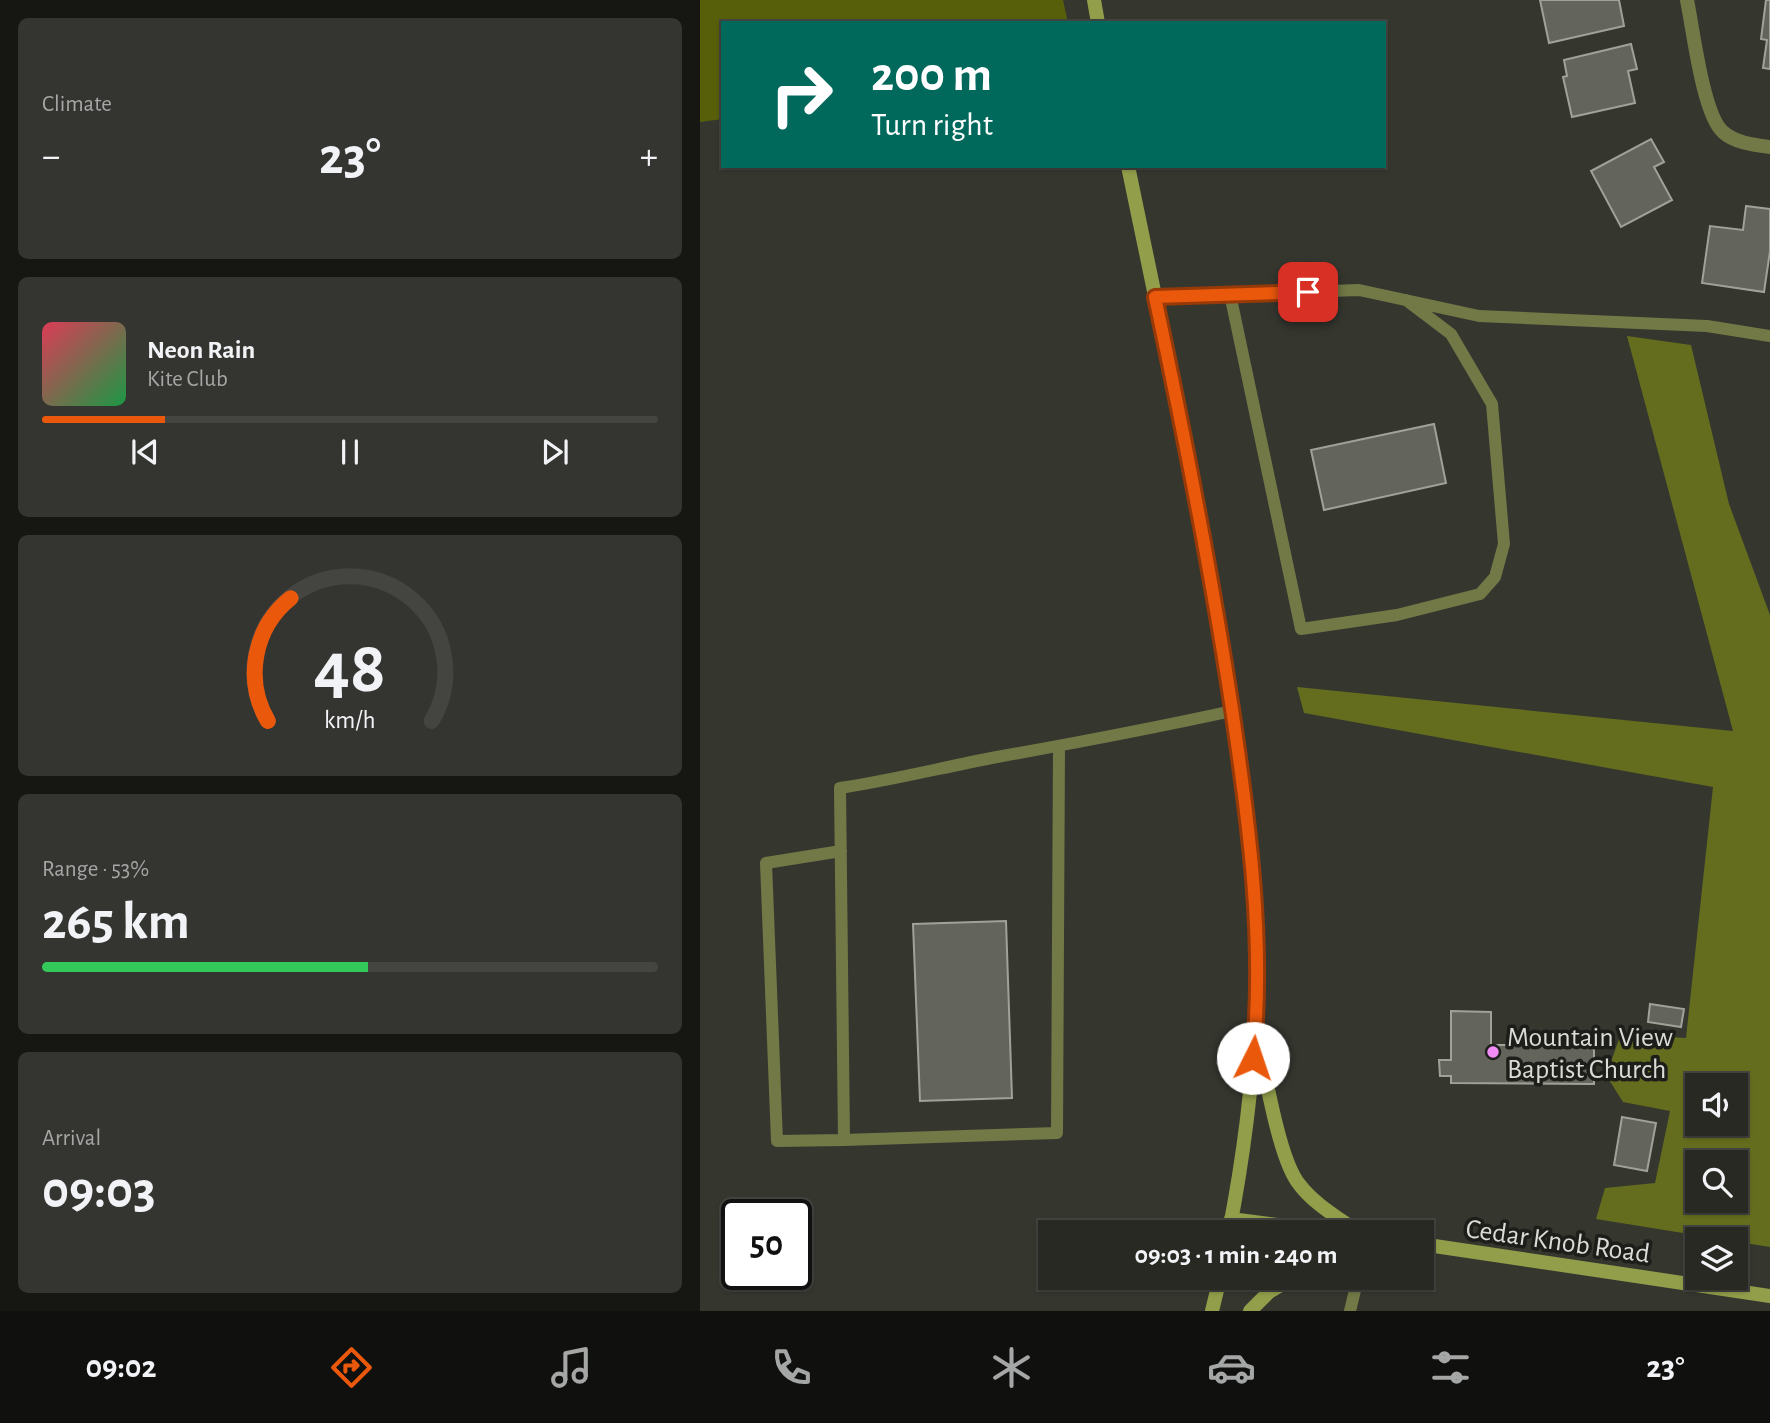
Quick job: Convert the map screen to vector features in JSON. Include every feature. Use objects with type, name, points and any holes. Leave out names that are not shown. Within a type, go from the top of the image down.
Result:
[{"type":"main road","points":[[1094,0],[1098,21]]},
{"type":"main road","points":[[1128,168],[1215,607],[1252,864],[1257,961],[1255,1034],[1245,1132],[1231,1220]]},
{"type":"main road","points":[[1255,1034],[1286,1162],[1298,1183],[1314,1200],[1341,1220]]},
{"type":"main road","name":"Cedar Knob Road","points":[[1434,1246],[1770,1296]]},
{"type":"main road","points":[[1212,1311],[1217,1290]]},
{"type":"main road","points":[[1250,1311],[1272,1290]]},
{"type":"street","points":[[1687,0],[1711,116],[1724,133],[1749,144],[1770,147]]},
{"type":"lane","points":[[1155,297],[1359,290],[1479,316],[1707,326],[1770,336]]},
{"type":"lane","points":[[1230,294],[1301,629],[1396,615],[1480,594],[1495,577],[1504,544],[1492,404],[1451,334],[1406,300]]},
{"type":"lane","points":[[844,1140],[840,788],[1232,711]]},
{"type":"lane","points":[[841,851],[766,863],[777,1141],[1057,1133],[1059,746]]},
{"type":"lane","points":[[1350,1311],[1356,1290]]},
{"type":"green space","points":[[700,0],[1063,0],[1068,21],[721,21],[721,119],[700,122]]},
{"type":"green space","points":[[1627,336],[1691,345],[1729,504],[1770,615],[1770,1247],[1748,1243],[1748,1227],[1685,1227],[1685,1233],[1596,1219],[1605,1188],[1655,1183],[1670,1111],[1623,1102],[1606,1075],[1621,1034],[1686,1038],[1713,787],[1304,713],[1297,687],[1733,731]]},
{"type":"building","points":[[1540,0],[1619,0],[1624,26],[1549,43]]},
{"type":"building","points":[[1766,0],[1770,0],[1770,69],[1763,68],[1767,40],[1761,39]]},
{"type":"building","points":[[1631,44],[1637,69],[1628,71],[1635,103],[1572,117],[1563,77],[1567,76],[1564,60]]},
{"type":"building","points":[[1651,139],[1664,162],[1654,167],[1672,200],[1621,227],[1591,171]]},
{"type":"building","points":[[1746,206],[1770,209],[1770,251],[1764,292],[1702,283],[1710,226],[1743,230]]},
{"type":"building","points":[[1434,424],[1446,483],[1324,510],[1311,450]]},
{"type":"building","points":[[1006,921],[1012,1098],[920,1101],[913,924]]},
{"type":"building","points":[[1650,1004],[1684,1009],[1681,1027],[1648,1022]]},
{"type":"building","points":[[1451,1011],[1491,1012],[1491,1045],[1594,1045],[1594,1084],[1451,1083],[1451,1076],[1440,1076],[1439,1060],[1451,1060]]},
{"type":"building","points":[[1622,1117],[1656,1123],[1647,1171],[1614,1165]]},
{"type":"place","name":"Mountain View Baptist Church","points":[[1493,1052]]},
{"type":"route","points":[[1253,1058],[1257,961],[1252,864],[1238,749],[1220,633],[1155,297],[1308,292]]}]
